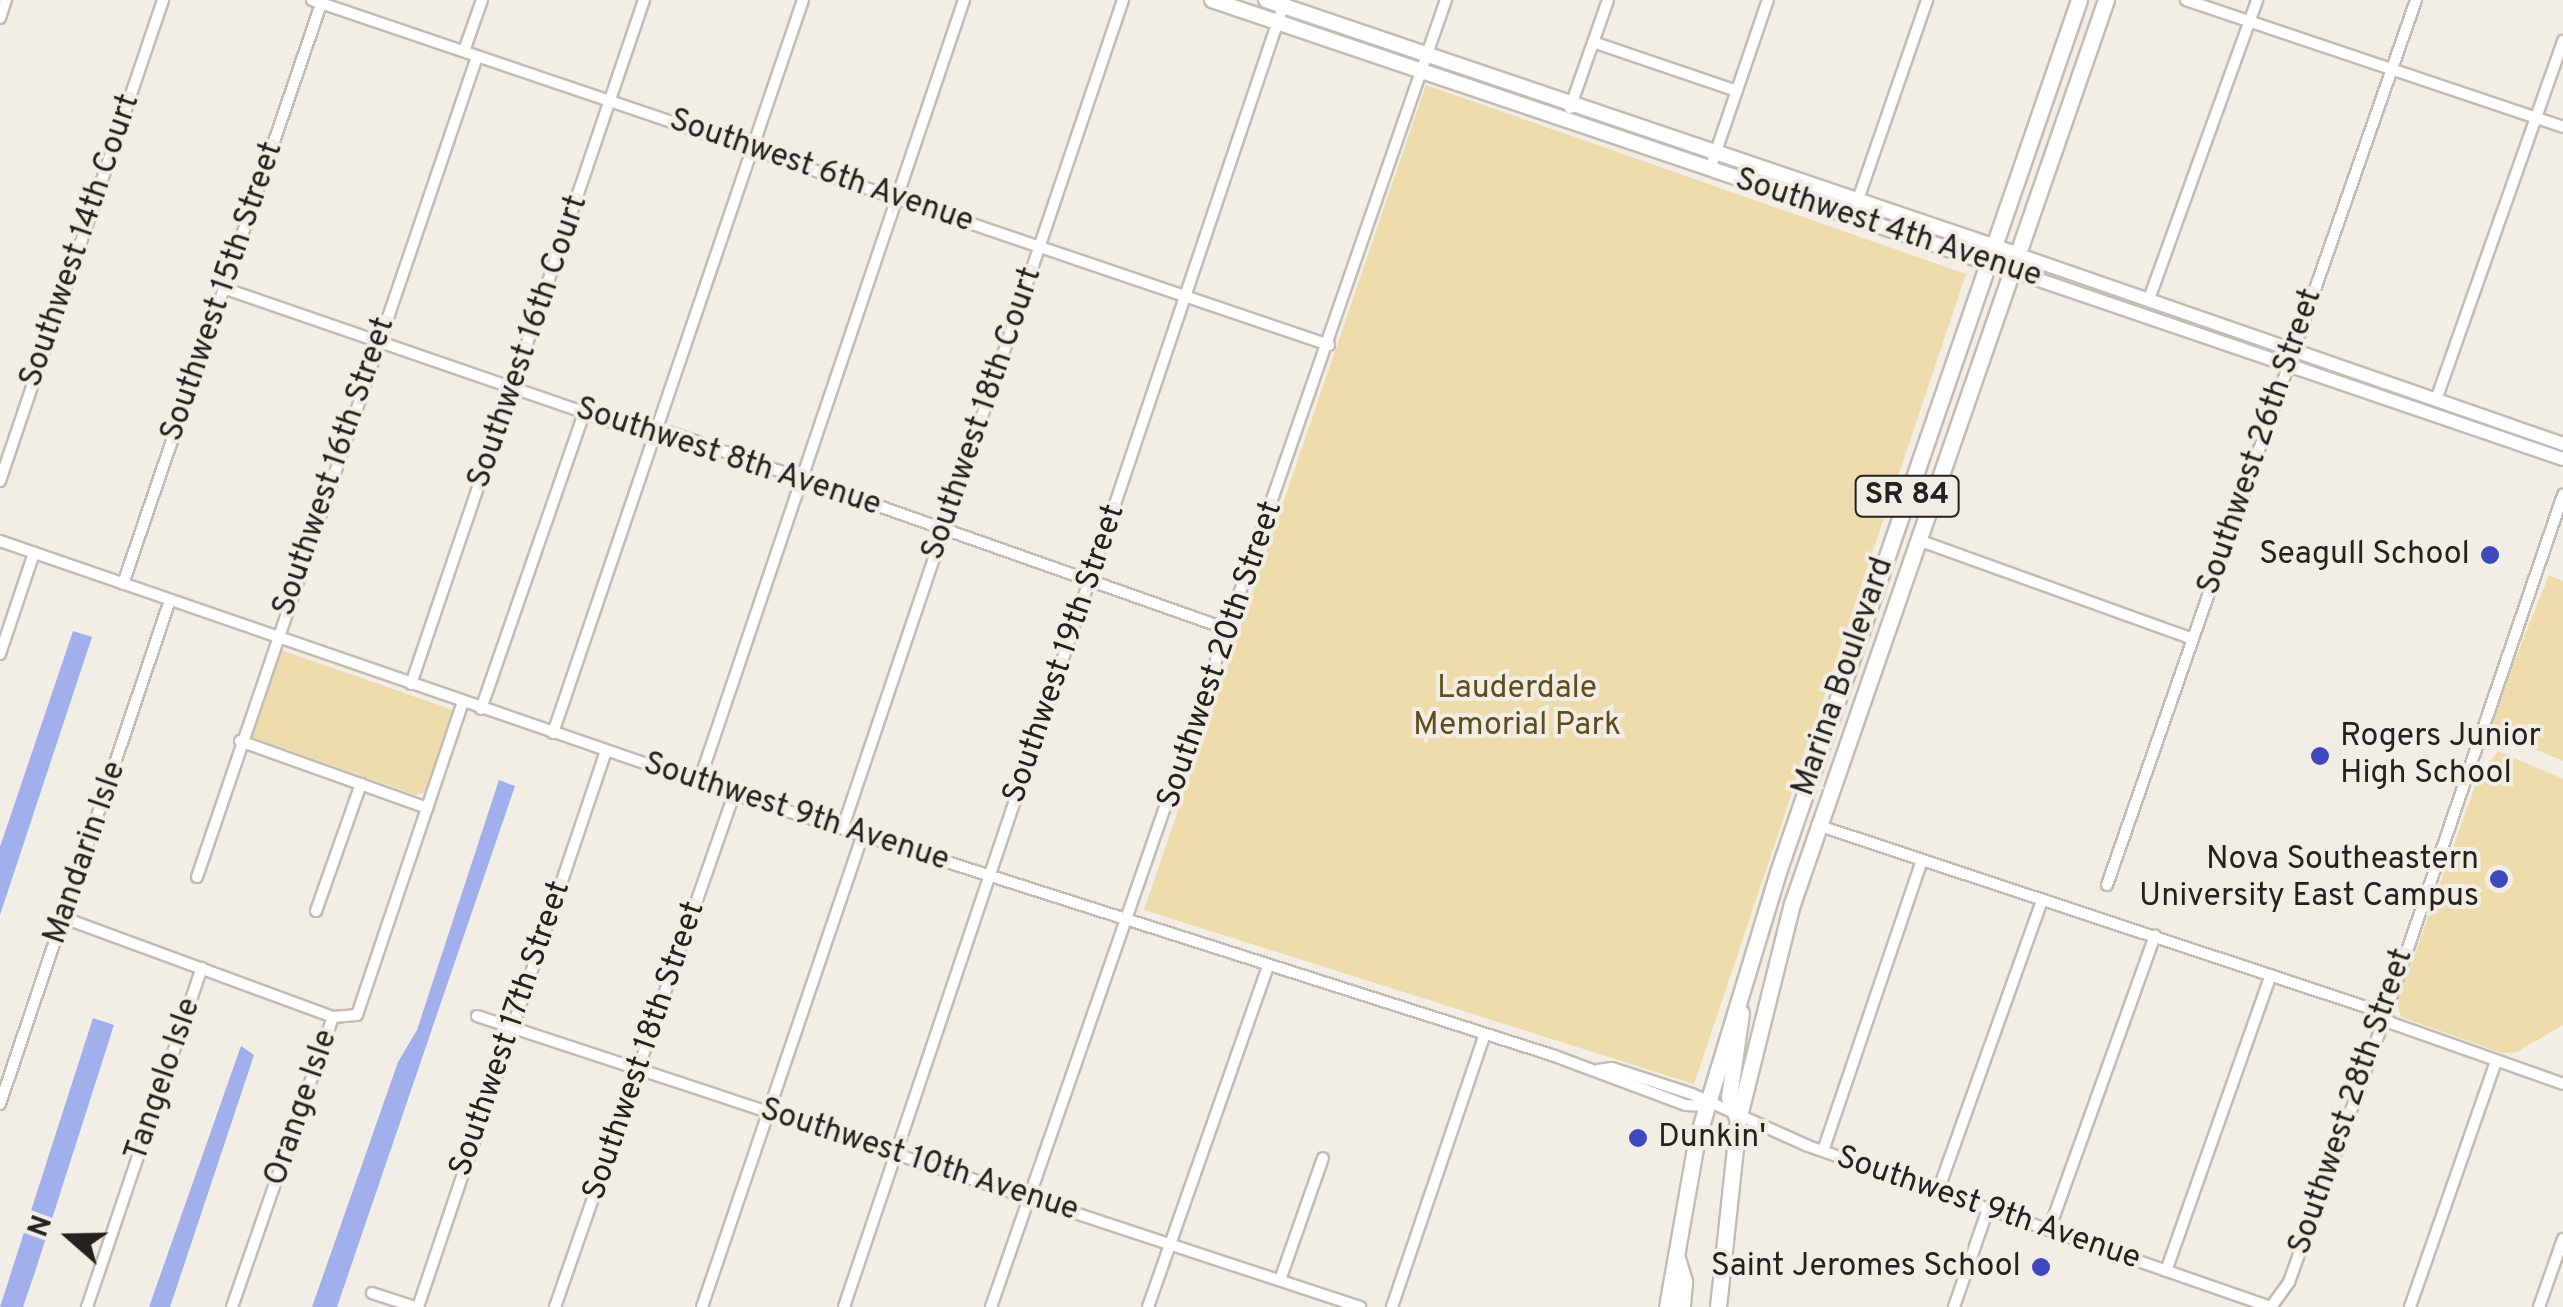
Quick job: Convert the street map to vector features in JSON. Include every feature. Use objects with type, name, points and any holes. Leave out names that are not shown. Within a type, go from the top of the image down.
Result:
[{"type":"main road","name":"Southwest 4th Avenue","points":[[1212,0],[1852,217],[2013,262]]},
{"type":"main road","name":"Southwest 4th Avenue","points":[[1266,0],[1857,201],[1991,255]]},
{"type":"main road","name":"Marina Boulevard","points":[[1667,1307],[1674,1251],[1707,1106],[1804,790],[2080,0]]},
{"type":"main road","name":"Marina Boulevard","points":[[1718,1307],[1738,1120],[1817,825],[2106,0]]},
{"type":"main road","points":[[1804,790],[1817,825]]},
{"type":"main road","points":[[1738,1120],[1729,1096],[1744,1030],[1740,1005]]},
{"type":"main road","points":[[1674,1251],[1684,1282],[1682,1307]]},
{"type":"street","points":[[0,18],[6,0]]},
{"type":"street","name":"Southwest 14th Court","points":[[0,481],[162,0]]},
{"type":"street","points":[[464,51],[482,0]]},
{"type":"street","name":"Southwest 16th Court","points":[[411,684],[644,0]]},
{"type":"street","points":[[553,734],[803,0]]},
{"type":"street","points":[[700,782],[964,0]]},
{"type":"street","name":"Southwest 18th Court","points":[[843,828],[1123,0]]},
{"type":"street","name":"Southwest 20th Street","points":[[991,1307],[1230,630],[1446,0]]},
{"type":"street","points":[[1566,121],[1608,0]]},
{"type":"street","points":[[1710,170],[1768,0]]},
{"type":"street","points":[[1852,217],[1927,0]]},
{"type":"street","points":[[2186,0],[2563,127]]},
{"type":"street","points":[[2149,299],[2257,0]]},
{"type":"street","name":"Southwest 26th Street","points":[[2107,885],[2416,0]]},
{"type":"street","name":"Southwest 6th Avenue","points":[[319,1],[1329,345]]},
{"type":"street","name":"Southwest 15th Street","points":[[122,584],[226,289],[319,1]]},
{"type":"street","name":"Southwest 19th Street","points":[[844,1307],[1284,3]]},
{"type":"street","points":[[2437,397],[2563,41]]},
{"type":"street","points":[[1594,42],[1737,91]]},
{"type":"street","name":"Southwest 16th Street","points":[[197,877],[275,637],[477,57]]},
{"type":"street","name":"Southwest 4th Avenue","points":[[2013,262],[2149,299],[2563,444]]},
{"type":"street","name":"Southwest 4th Avenue","points":[[2013,262],[2563,459]]},
{"type":"street","name":"Southwest 8th Avenue","points":[[226,289],[584,413],[803,478],[1230,630]]},
{"type":"street","points":[[482,708],[584,413]]},
{"type":"street","name":"Southwest 28th Street","points":[[2271,1307],[2289,1282],[2563,495]]},
{"type":"street","points":[[1918,540],[2193,639]]},
{"type":"street","name":"Southwest 9th Avenue","points":[[0,541],[734,794],[1484,1037],[1598,1070],[1630,1087],[1707,1106],[1822,1151],[2271,1307]]},
{"type":"street","points":[[0,654],[34,553]]},
{"type":"street","name":"Mandarin Isle","points":[[0,1104],[170,600]]},
{"type":"street","name":"Orange Isle","points":[[232,1307],[333,1017],[357,1015],[462,702]]},
{"type":"street","points":[[240,741],[427,808]]},
{"type":"street","name":"Southwest 17th Street","points":[[417,1307],[606,751]]},
{"type":"street","points":[[316,911],[361,784]]},
{"type":"street","name":"Southwest 18th Street","points":[[555,1307],[734,794]]},
{"type":"street","points":[[1817,825],[2154,934],[2563,1084]]},
{"type":"street","points":[[702,1307],[863,834]]},
{"type":"street","points":[[1822,1151],[1922,861]]},
{"type":"street","points":[[1938,1191],[2042,900]]},
{"type":"street","points":[[64,918],[333,1017]]},
{"type":"street","points":[[2049,1230],[2154,934]]},
{"type":"street","points":[[1148,1307],[1268,966]]},
{"type":"street","name":"Tangelo Isle","points":[[88,1307],[202,968]]},
{"type":"street","points":[[2166,1271],[2271,976]]},
{"type":"street","name":"Southwest 10th Avenue","points":[[477,1016],[1360,1307]]},
{"type":"street","points":[[1392,1307],[1484,1037]]},
{"type":"street","points":[[2410,1307],[2496,1060]]},
{"type":"street","points":[[1280,1280],[1323,1158]]},
{"type":"street","points":[[1954,1307],[1988,1209]]},
{"type":"street","points":[[2540,1307],[2563,1238]]},
{"type":"street","points":[[372,1293],[417,1307]]},
{"type":"green space","name":"Lauderdale Memorial Park","points":[[1426,85],[1966,274],[1694,1084],[1144,910]]},
{"type":"green space","points":[[2549,575],[2563,581],[2563,761],[2487,729]]},
{"type":"green space","points":[[278,649],[453,710],[427,792],[416,795],[249,736]]},
{"type":"green space","name":"Nova Southeastern University East Campus","points":[[2498,751],[2563,779],[2563,1025],[2517,1052],[2502,1053],[2401,1017],[2397,1004],[2479,775]]},
{"type":"water","points":[[73,631],[92,637],[0,915],[0,847]]},
{"type":"water","points":[[499,780],[515,786],[337,1307],[312,1307],[398,1062],[417,1030]]},
{"type":"water","points":[[93,1018],[114,1025],[36,1269],[23,1307],[0,1307]]},
{"type":"water","points":[[241,1046],[254,1055],[170,1307],[149,1307]]},
{"type":"place","name":"Seagull School","points":[[2490,555]]},
{"type":"place","name":"Rogers Junior High School","points":[[2320,756]]},
{"type":"place","name":"Nova Southeastern University East Campus","points":[[2499,879]]},
{"type":"place","name":"Dunkin'","points":[[1638,1138]]},
{"type":"place","name":"Saint Jeromes School","points":[[2041,1267]]}]
